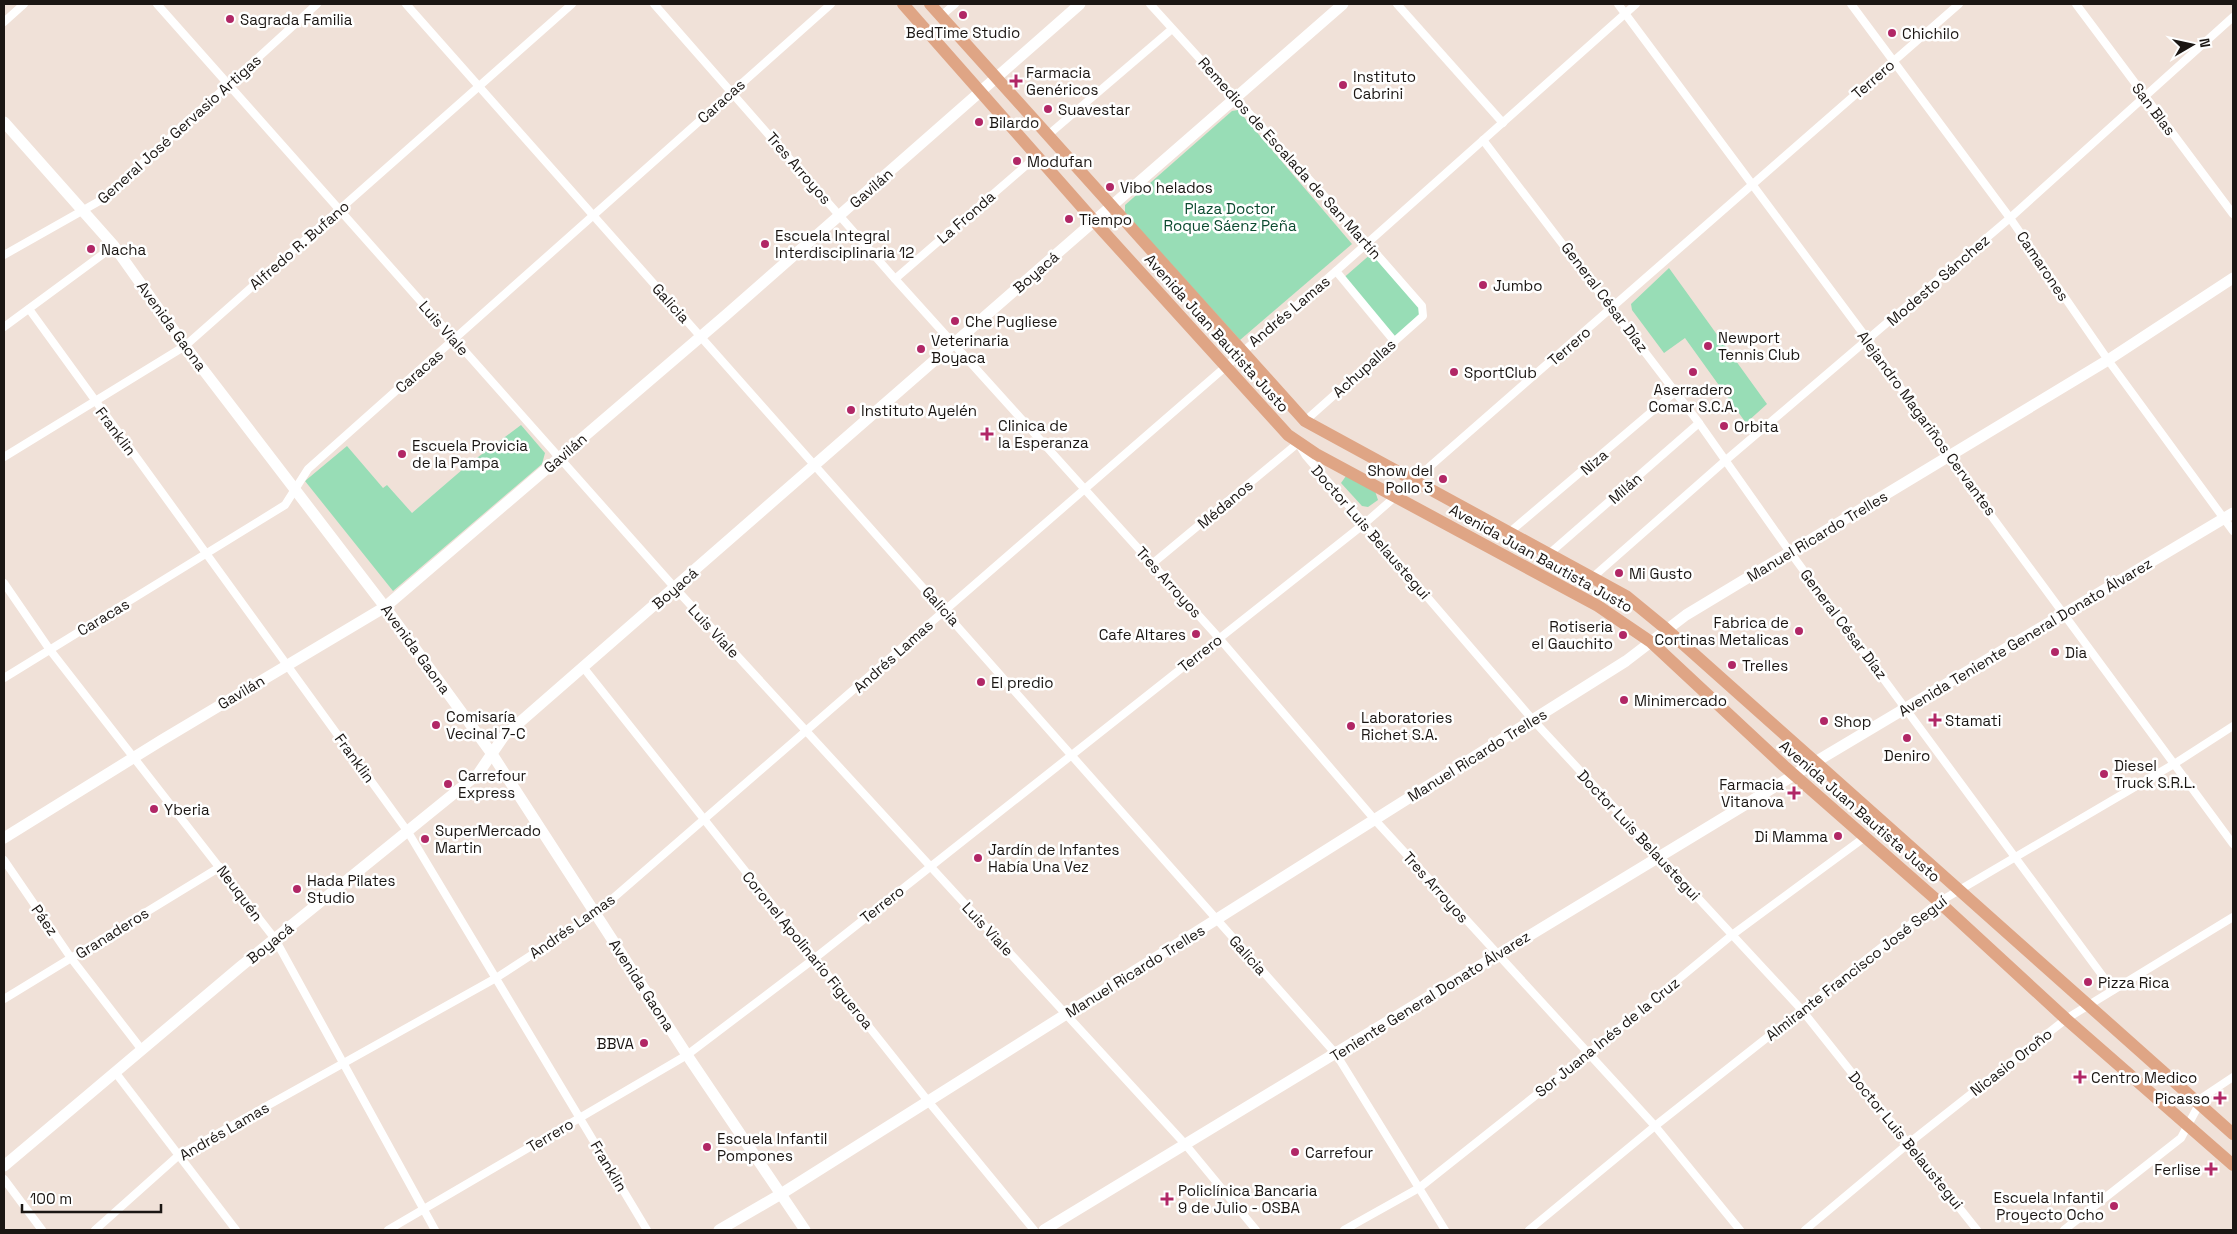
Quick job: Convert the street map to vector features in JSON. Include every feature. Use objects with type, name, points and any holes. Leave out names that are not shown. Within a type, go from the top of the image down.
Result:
[{"type":"main road","name":"Avenida Juan Bautista Justo","points":[[903,4],[1094,222],[1278,425],[1298,443],[1598,606],[1651,642],[1794,775],[1939,902],[2066,1019],[2233,1165]]},
{"type":"main road","name":"Avenida Juan Bautista Justo","points":[[930,4],[1112,206],[1240,352],[1304,421],[1626,596],[1666,628],[2086,1006],[2233,1134]]},
{"type":"street","points":[[4,22],[24,4]]},
{"type":"street","name":"Luis Viale","points":[[158,4],[675,588],[1185,1144],[1256,1230]]},
{"type":"street","name":"General José Gervasio Artigas","points":[[4,255],[104,199],[317,4]]},
{"type":"street","name":"Galicia","points":[[406,4],[1336,1054],[1445,1230]]},
{"type":"street","name":"Alfredo R. Bufano","points":[[4,457],[185,346],[572,4]]},
{"type":"street","name":"Tres Arroyos","points":[[654,4],[895,279],[1219,638],[1375,820],[1655,1126],[1740,1230]]},
{"type":"street","name":"Caracas","points":[[4,678],[285,505],[308,469],[831,4]]},
{"type":"street","points":[[942,16],[955,4]]},
{"type":"street","name":"Gavilán","points":[[4,838],[288,664],[386,607],[840,216],[1080,4]]},
{"type":"street","name":"Remedios de Escalada de San Martín","points":[[1150,4],[1368,243],[1422,306],[1423,316]]},
{"type":"street","name":"Boyacá","points":[[4,1166],[276,939],[478,774],[504,736],[1343,4]]},
{"type":"street","points":[[1397,4],[1503,123]]},
{"type":"street","name":"Alejandro Magariños Cervantes","points":[[1618,4],[1868,340],[1948,457],[2066,614],[2233,844]]},
{"type":"street","name":"Andrés Lamas","points":[[95,1230],[179,1155],[496,978],[596,913],[807,732],[1240,352],[1336,271],[1636,4]]},
{"type":"street","name":"Camarones","points":[[1851,4],[2010,218],[2108,360],[2229,515],[2233,531]]},
{"type":"street","name":"Terrero","points":[[388,1230],[687,1055],[814,958],[1364,524],[1959,4]]},
{"type":"street","name":"San Blas","points":[[2076,4],[2233,214]]},
{"type":"street","name":"Modesto Sánchez","points":[[1593,577],[1726,460],[2010,218],[2144,95],[2233,17]]},
{"type":"street","points":[[1048,135],[1172,29]]},
{"type":"street","name":"Avenida Gaona","points":[[4,122],[85,211],[114,246],[185,346],[386,607],[492,754],[687,1055],[805,1230]]},
{"type":"street","name":"General César Díaz","points":[[1483,140],[1676,391],[1790,552],[2112,990]]},
{"type":"street","name":"La Fronda","points":[[895,279],[1037,156]]},
{"type":"street","points":[[4,327],[114,246]]},
{"type":"street","points":[[1336,271],[1394,341]]},
{"type":"street","name":"Manuel Ricardo Trelles","points":[[719,1230],[781,1194],[1626,661],[1666,628],[2108,360],[2233,278]]},
{"type":"street","name":"Franklin","points":[[29,309],[408,832],[648,1230]]},
{"type":"street","name":"Achupallas","points":[[1304,421],[1423,316]]},
{"type":"street","name":"Niza","points":[[1511,532],[1676,391]]},
{"type":"street","name":"Milán","points":[[1550,553],[1699,423]]},
{"type":"street","name":"Doctor Luis Belaustegui","points":[[1298,443],[1306,456],[1533,720],[1800,1009],[1977,1230]]},
{"type":"street","name":"Médanos","points":[[1152,564],[1298,443]]},
{"type":"street","name":"Avenida Teniente General Donato Álvarez","points":[[1816,762],[2229,515]]},
{"type":"street","name":"Neuquén","points":[[4,583],[50,650],[276,939],[435,1230]]},
{"type":"street","name":"Coronel Apolinario Figueroa","points":[[584,668],[928,1101],[1034,1230]]},
{"type":"street","name":"Almirante Francisco José Seguí","points":[[1529,1230],[1800,1009],[1939,902],[2174,764],[2233,726]]},
{"type":"street","name":"Teniente General Donato Álvarez","points":[[1044,1230],[1816,762]]},
{"type":"street","name":"Sor Juana Inés de la Cruz","points":[[1344,1230],[1419,1188],[1589,1053],[1732,935],[1865,837]]},
{"type":"street","name":"Páez","points":[[4,860],[71,958],[142,1050]]},
{"type":"street","name":"Granaderos","points":[[4,999],[220,867]]},
{"type":"street","name":"Nicasio Oroño","points":[[1805,1230],[1909,1143],[2066,1019],[2233,917]]},
{"type":"street","points":[[116,1072],[236,1230]]},
{"type":"street","points":[[2064,1230],[2181,1138],[2198,1104],[2209,1092],[2233,1077]]},
{"type":"street","points":[[4,1179],[42,1230]]},
{"type":"green space","name":"Plaza Doctor Roque Sáenz Peña","points":[[1238,110],[1352,244],[1240,340],[1125,213],[1125,205],[1232,111]]},
{"type":"green space","points":[[1372,253],[1424,313],[1392,341],[1340,281]]},
{"type":"green space","name":"Newport Tennis Club","points":[[1669,268],[1767,404],[1746,423],[1685,338],[1664,353],[1632,310],[1631,304]]},
{"type":"green space","points":[[521,425],[545,453],[542,464],[393,591],[305,481],[347,446],[383,488],[387,485],[412,513],[470,463]]},
{"type":"green space","points":[[1346,476],[1375,491],[1378,500],[1368,507],[1362,506],[1341,483]]},
{"type":"place","name":"BedTime Studio","points":[[963,15]]},
{"type":"place","name":"Sagrada Familia","points":[[230,19]]},
{"type":"place","name":"Chichilo","points":[[1892,33]]},
{"type":"place","name":"Farmacia Genéricos","points":[[1016,81]]},
{"type":"place","name":"Instituto Cabrini","points":[[1343,85]]},
{"type":"place","name":"Suavestar","points":[[1048,109]]},
{"type":"place","name":"Bilardo","points":[[979,122]]},
{"type":"place","name":"Modufan","points":[[1017,161]]},
{"type":"place","name":"Vibo helados","points":[[1110,187]]},
{"type":"place","name":"Tiempo","points":[[1069,219]]},
{"type":"place","name":"Escuela Integral Interdisciplinaria 12","points":[[765,244]]},
{"type":"place","name":"Nacha","points":[[91,249]]},
{"type":"place","name":"Jumbo","points":[[1483,285]]},
{"type":"place","name":"Che Pugliese","points":[[955,321]]},
{"type":"place","name":"Newport Tennis Club","points":[[1708,346]]},
{"type":"place","name":"Veterinaria Boyaca","points":[[921,349]]},
{"type":"place","name":"SportClub","points":[[1454,372]]},
{"type":"place","name":"Aserradero Comar S.C.A.","points":[[1693,372]]},
{"type":"place","name":"Instituto Ayelén","points":[[851,410]]},
{"type":"place","name":"Orbita","points":[[1724,426]]},
{"type":"place","name":"Clinica de la Esperanza","points":[[987,434]]},
{"type":"place","name":"Escuela Provicia de la Pampa","points":[[402,454]]},
{"type":"place","name":"Show del Pollo 3","points":[[1443,479]]},
{"type":"place","name":"Mi Gusto","points":[[1619,573]]},
{"type":"place","name":"Fabrica de Cortinas Metalicas","points":[[1799,631]]},
{"type":"place","name":"Cafe Altares","points":[[1196,634]]},
{"type":"place","name":"Rotiseria el Gauchito","points":[[1623,635]]},
{"type":"place","name":"Dia","points":[[2055,652]]},
{"type":"place","name":"Trelles","points":[[1732,665]]},
{"type":"place","name":"El predio","points":[[981,682]]},
{"type":"place","name":"Minimercado","points":[[1624,700]]},
{"type":"place","name":"Stamati","points":[[1935,720]]},
{"type":"place","name":"Shop","points":[[1824,721]]},
{"type":"place","name":"Comisaría Vecinal 7-C","points":[[436,725]]},
{"type":"place","name":"Laboratories Richet S.A.","points":[[1351,726]]},
{"type":"place","name":"Deniro","points":[[1907,738]]},
{"type":"place","name":"Diesel Truck S.R.L.","points":[[2104,774]]},
{"type":"place","name":"Carrefour Express","points":[[448,784]]},
{"type":"place","name":"Farmacia Vitanova","points":[[1794,793]]},
{"type":"place","name":"Yberia","points":[[154,809]]},
{"type":"place","name":"Di Mamma","points":[[1838,836]]},
{"type":"place","name":"SuperMercado Martin","points":[[425,839]]},
{"type":"place","name":"Jardín de Infantes Había Una Vez","points":[[978,858]]},
{"type":"place","name":"Hada Pilates Studio","points":[[297,889]]},
{"type":"place","name":"Pizza Rica","points":[[2088,982]]},
{"type":"place","name":"BBVA","points":[[644,1043]]},
{"type":"place","name":"Centro Medico","points":[[2080,1077]]},
{"type":"place","name":"Picasso","points":[[2220,1098]]},
{"type":"place","name":"Escuela Infantil Pompones","points":[[707,1147]]},
{"type":"place","name":"Carrefour","points":[[1295,1152]]},
{"type":"place","name":"Ferlise","points":[[2211,1169]]},
{"type":"place","name":"Policlínica Bancaria 9 de Julio - OSBA","points":[[1167,1199]]},
{"type":"place","name":"Escuela Infantil Proyecto Ocho","points":[[2114,1206]]}]
